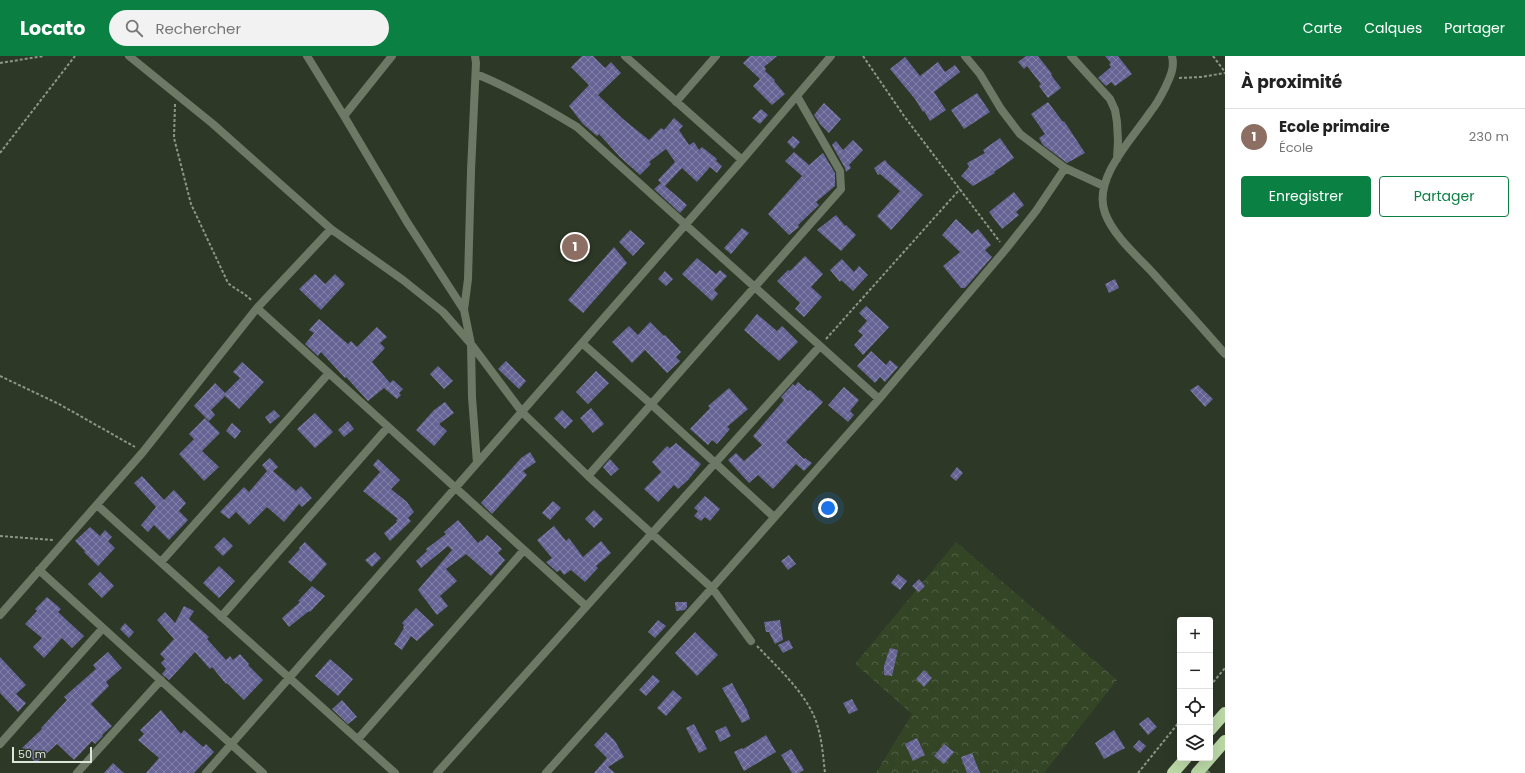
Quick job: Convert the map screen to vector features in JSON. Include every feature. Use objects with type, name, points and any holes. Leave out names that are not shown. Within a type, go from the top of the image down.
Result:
[{"type":"highway","points":[[1213,727],[1225,713]]},
{"type":"highway","points":[[1203,771],[1225,741]]},
{"type":"highway","points":[[1173,773],[1183,761]]},
{"type":"street","points":[[129,56],[213,124],[331,229],[443,312],[471,344],[522,412],[588,476],[712,588],[751,641]]},
{"type":"street","points":[[307,56],[407,222],[464,310]]},
{"type":"street","points":[[344,116],[392,56]]},
{"type":"street","points":[[625,56],[742,160]]},
{"type":"street","points":[[676,102],[716,56]]},
{"type":"street","points":[[206,773],[742,160],[831,56]]},
{"type":"street","points":[[965,56],[980,74],[1001,109],[1020,134],[1065,168],[1104,186]]},
{"type":"street","points":[[1071,56],[1110,99],[1115,110],[1118,141],[1116,160]]},
{"type":"street","points":[[1172,56],[1174,67],[1170,78],[1152,110],[1116,160],[1109,173],[1104,186],[1104,212],[1128,248],[1193,317],[1225,354]]},
{"type":"street","points":[[477,58],[470,171],[468,279],[464,310],[471,344],[472,398],[477,463]]},
{"type":"street","points":[[476,74],[497,82],[528,98],[577,127],[879,400]]},
{"type":"street","points":[[588,476],[841,189],[840,172],[797,96]]},
{"type":"street","points":[[546,773],[879,400],[1006,249],[1036,211],[1065,168]]},
{"type":"street","points":[[0,615],[143,452],[257,308],[331,229]]},
{"type":"street","points":[[257,308],[586,606]]},
{"type":"street","points":[[582,343],[774,517]]},
{"type":"street","points":[[437,773],[820,346]]},
{"type":"street","points":[[161,562],[329,373]]},
{"type":"street","points":[[221,616],[388,427]]},
{"type":"street","points":[[97,505],[395,773]]},
{"type":"street","points":[[358,739],[524,550]]},
{"type":"street","points":[[39,570],[263,773]]},
{"type":"street","points":[[0,744],[103,628]]},
{"type":"street","points":[[77,773],[160,680]]},
{"type":"path","points":[[0,63],[44,56]]},
{"type":"path","points":[[0,153],[75,56]]},
{"type":"path","points":[[863,56],[904,116],[1006,249]]},
{"type":"path","points":[[1170,78],[1201,77],[1225,73],[1213,56]]},
{"type":"path","points":[[175,93],[174,138],[191,204],[228,283],[236,290],[247,295],[257,308]]},
{"type":"path","points":[[820,346],[960,189]]},
{"type":"path","points":[[0,376],[59,404],[143,452]]},
{"type":"path","points":[[0,536],[65,542]]},
{"type":"path","points":[[751,641],[802,696],[816,721],[822,745],[825,773]]},
{"type":"path","points":[[1213,682],[1225,668]]},
{"type":"path","points":[[1138,773],[1177,725]]},
{"type":"green space","points":[[956,542],[1117,680],[1044,773],[876,773],[912,714],[855,664]]},
{"type":"building","points":[[582,56],[593,56],[605,68],[611,62],[621,73],[598,95],[623,119],[649,140],[661,128],[664,130],[674,118],[683,126],[679,130],[689,145],[694,142],[699,150],[702,147],[717,159],[716,161],[722,166],[717,173],[710,167],[697,182],[682,168],[665,186],[687,205],[680,213],[654,189],[661,183],[658,180],[675,162],[666,149],[649,162],[651,164],[640,175],[620,157],[599,134],[597,136],[583,124],[569,106],[589,85],[571,67]]},
{"type":"building","points":[[750,56],[777,56],[764,67],[766,69],[765,71],[775,80],[774,81],[785,94],[772,105],[753,86],[760,79],[743,63]]},
{"type":"building","points":[[1026,56],[1038,56],[1061,88],[1048,98],[1039,86],[1041,84],[1027,66],[1024,69],[1018,62]]},
{"type":"building","points":[[1105,56],[1118,56],[1132,74],[1115,86],[1111,82],[1106,86],[1098,78],[1111,67],[1109,64],[1111,63]]},
{"type":"building","points":[[905,57],[920,76],[938,62],[945,72],[955,65],[960,72],[934,92],[946,110],[930,121],[915,99],[890,69]]},
{"type":"building","points":[[977,93],[990,112],[964,129],[951,110]]},
{"type":"building","points":[[1048,102],[1063,122],[1064,121],[1085,153],[1067,163],[1043,145],[1039,138],[1045,134],[1031,114]]},
{"type":"building","points":[[824,103],[841,119],[829,133],[814,115]]},
{"type":"building","points":[[761,109],[768,115],[760,124],[752,118]]},
{"type":"building","points":[[793,136],[800,142],[794,149],[787,142]]},
{"type":"building","points":[[1000,138],[1014,158],[994,172],[995,173],[973,186],[961,176],[969,167],[967,163],[985,153],[983,150]]},
{"type":"building","points":[[853,140],[863,150],[849,165],[851,168],[846,172],[832,145],[836,141],[843,150]]},
{"type":"building","points":[[794,152],[809,165],[823,153],[835,173],[835,186],[816,202],[819,205],[798,225],[799,227],[789,235],[768,214],[802,176],[785,161]]},
{"type":"building","points":[[885,160],[923,195],[891,230],[877,216],[900,191],[880,174],[878,175],[874,168]]},
{"type":"building","points":[[1014,192],[1024,205],[1016,212],[1019,215],[1002,229],[989,212]]},
{"type":"building","points":[[836,215],[845,226],[846,225],[856,235],[841,251],[817,230]]},
{"type":"building","points":[[956,219],[972,234],[978,229],[991,245],[985,250],[992,257],[965,288],[961,288],[943,266],[960,252],[942,235]]},
{"type":"building","points":[[742,228],[749,233],[731,254],[724,248]]},
{"type":"building","points":[[630,230],[645,243],[633,256],[619,242]]},
{"type":"building","points":[[614,247],[627,263],[583,313],[568,300]]},
{"type":"building","points":[[805,256],[823,274],[811,287],[822,297],[804,317],[795,309],[800,303],[777,281]]},
{"type":"building","points":[[697,258],[716,274],[720,270],[727,276],[714,290],[718,294],[712,301],[682,274]]},
{"type":"building","points":[[842,259],[854,272],[859,266],[868,275],[853,291],[841,280],[840,282],[830,270]]},
{"type":"building","points":[[665,271],[673,279],[666,286],[658,279]]},
{"type":"building","points":[[315,274],[325,284],[335,274],[345,284],[321,310],[299,289]]},
{"type":"building","points":[[1115,279],[1119,288],[1109,293],[1105,284]]},
{"type":"building","points":[[866,306],[889,327],[863,355],[854,345],[863,335],[858,331],[867,321],[859,313]]},
{"type":"building","points":[[757,314],[777,331],[782,326],[798,342],[779,361],[744,330]]},
{"type":"building","points":[[319,319],[348,344],[351,341],[357,347],[377,327],[387,337],[380,343],[385,348],[372,362],[390,383],[393,380],[403,389],[399,393],[401,395],[397,399],[384,388],[368,401],[321,352],[318,356],[305,344],[314,333],[309,330]]},
{"type":"building","points":[[650,322],[681,352],[676,357],[680,361],[667,373],[645,350],[632,363],[612,342],[629,326],[638,335]]},
{"type":"building","points":[[871,351],[886,365],[890,360],[898,367],[885,382],[880,377],[875,383],[857,366]]},
{"type":"building","points":[[506,361],[526,381],[519,389],[498,369]]},
{"type":"building","points":[[242,362],[264,382],[239,409],[225,396],[211,410],[215,415],[209,421],[194,406],[215,383],[225,393],[240,378],[233,372]]},
{"type":"building","points":[[438,366],[453,381],[444,389],[430,374]]},
{"type":"building","points":[[596,371],[609,383],[588,404],[576,392]]},
{"type":"building","points":[[798,382],[808,391],[810,390],[823,402],[786,442],[804,459],[805,458],[812,463],[804,471],[796,464],[773,489],[758,475],[749,483],[728,460],[736,453],[744,461],[762,445],[753,436],[784,400],[781,397],[793,384],[795,386]]},
{"type":"building","points":[[1198,385],[1213,399],[1205,407],[1190,390]]},
{"type":"building","points":[[844,387],[859,400],[850,411],[854,415],[848,422],[828,405]]},
{"type":"building","points":[[729,388],[748,409],[727,427],[730,429],[717,444],[712,440],[708,445],[690,429],[710,408],[708,406]]},
{"type":"building","points":[[445,402],[454,413],[439,424],[447,431],[434,446],[416,430],[434,410]]},
{"type":"building","points":[[591,408],[604,424],[593,433],[580,418]]},
{"type":"building","points":[[274,410],[280,416],[270,424],[265,417]]},
{"type":"building","points":[[562,410],[573,421],[565,429],[554,418]]},
{"type":"building","points":[[315,413],[333,432],[315,448],[297,429]]},
{"type":"building","points":[[205,418],[220,433],[202,451],[219,467],[204,481],[179,454],[194,439],[189,434]]},
{"type":"building","points":[[348,421],[354,429],[344,437],[338,430]]},
{"type":"building","points":[[232,423],[241,431],[235,439],[226,431]]},
{"type":"building","points":[[676,443],[701,464],[688,480],[678,489],[674,485],[658,502],[644,489],[661,472],[652,462],[667,446],[670,448]]},
{"type":"building","points":[[530,452],[536,462],[523,471],[527,475],[492,514],[481,503],[521,458]]},
{"type":"building","points":[[270,458],[278,467],[273,471],[296,491],[301,486],[312,498],[302,507],[299,504],[284,522],[267,507],[249,525],[236,512],[229,519],[220,512],[244,487],[249,492],[267,471],[262,465]]},
{"type":"building","points":[[378,459],[400,480],[391,489],[407,502],[414,512],[408,518],[411,521],[390,541],[384,533],[397,522],[396,520],[398,519],[363,491],[380,472],[373,465]]},
{"type":"building","points":[[610,459],[619,469],[611,476],[603,467]]},
{"type":"building","points":[[957,467],[963,473],[956,481],[950,476]]},
{"type":"building","points":[[142,476],[164,500],[174,490],[186,503],[179,511],[188,520],[169,540],[154,525],[148,532],[141,525],[156,507],[134,483]]},
{"type":"building","points":[[705,496],[720,509],[710,521],[705,517],[701,521],[694,516],[698,511],[694,508]]},
{"type":"building","points":[[553,501],[561,508],[550,520],[542,513]]},
{"type":"building","points":[[594,510],[603,519],[594,528],[585,519]]},
{"type":"building","points":[[458,520],[478,543],[487,535],[502,549],[498,553],[505,560],[491,576],[466,554],[446,569],[457,581],[440,596],[448,606],[437,615],[418,590],[452,550],[448,546],[421,568],[416,561],[427,551],[426,549],[446,534],[444,532]]},
{"type":"building","points":[[554,526],[566,541],[569,538],[583,557],[601,541],[611,553],[596,566],[598,568],[585,582],[571,570],[564,575],[560,570],[557,572],[546,562],[552,558],[537,540]]},
{"type":"building","points":[[90,527],[100,536],[105,530],[112,537],[108,541],[115,548],[98,566],[75,541]]},
{"type":"building","points":[[224,537],[233,546],[223,556],[214,547]]},
{"type":"building","points":[[305,542],[327,564],[311,582],[288,562]]},
{"type":"building","points":[[375,552],[381,558],[372,567],[365,560]]},
{"type":"building","points":[[789,555],[796,564],[788,570],[781,561]]},
{"type":"building","points":[[219,566],[235,581],[219,598],[203,583]]},
{"type":"building","points":[[100,572],[114,586],[102,598],[88,584]]},
{"type":"building","points":[[898,574],[907,581],[900,590],[891,583]]},
{"type":"building","points":[[919,579],[925,586],[919,592],[912,586]]},
{"type":"building","points":[[312,586],[325,596],[310,612],[309,611],[289,627],[282,618],[300,602],[298,601]]},
{"type":"building","points":[[47,597],[61,609],[58,612],[84,636],[72,648],[62,638],[44,658],[33,647],[42,638],[25,624],[37,611],[35,609]]},
{"type":"building","points":[[675,602],[687,602],[687,607],[685,610],[676,611]]},
{"type":"building","points":[[184,606],[194,611],[189,619],[209,637],[207,639],[226,660],[230,656],[233,660],[240,654],[249,664],[248,665],[263,680],[244,700],[227,683],[226,684],[212,667],[210,669],[195,652],[169,680],[162,674],[166,669],[161,663],[165,659],[160,654],[174,639],[157,620],[165,612],[175,623]]},
{"type":"building","points":[[416,608],[434,625],[417,641],[411,636],[402,650],[394,644],[404,628],[402,623]]},
{"type":"building","points":[[658,620],[666,626],[655,638],[648,632]]},
{"type":"building","points":[[780,620],[783,640],[775,644],[769,632],[766,632],[764,622]]},
{"type":"building","points":[[125,623],[134,632],[129,638],[120,629]]},
{"type":"building","points":[[695,632],[718,655],[697,676],[675,653]]},
{"type":"building","points":[[789,640],[793,648],[783,653],[778,645]]},
{"type":"building","points":[[890,648],[898,650],[892,676],[884,675],[884,666]]},
{"type":"building","points":[[108,652],[122,668],[106,682],[109,686],[91,704],[112,726],[95,744],[92,741],[74,760],[57,744],[36,763],[22,748],[42,729],[41,728],[67,700],[64,697],[96,669],[93,665]]},
{"type":"building","points":[[0,657],[26,685],[16,694],[26,703],[18,712],[0,693]]},
{"type":"building","points":[[330,659],[353,679],[338,696],[315,676]]},
{"type":"building","points":[[924,670],[932,678],[924,687],[916,679]]},
{"type":"building","points":[[653,675],[660,681],[646,696],[639,690]]},
{"type":"building","points":[[732,683],[747,710],[750,719],[742,723],[722,688]]},
{"type":"building","points":[[673,690],[682,698],[666,716],[657,708]]},
{"type":"building","points":[[852,699],[858,710],[849,714],[843,703]]},
{"type":"building","points":[[342,700],[357,717],[348,724],[332,709]]},
{"type":"building","points":[[161,710],[181,734],[184,730],[203,747],[206,744],[214,752],[194,773],[146,773],[159,758],[138,740],[144,734],[140,730]]},
{"type":"building","points":[[1148,717],[1157,727],[1148,735],[1139,724]]},
{"type":"building","points":[[694,724],[707,749],[699,753],[686,728]]},
{"type":"building","points":[[726,726],[731,736],[720,742],[715,731]]},
{"type":"building","points":[[1114,730],[1125,748],[1104,759],[1095,743]]},
{"type":"building","points":[[606,732],[615,741],[624,757],[608,767],[615,773],[594,773],[607,758],[594,745]]},
{"type":"building","points":[[766,735],[776,752],[744,771],[734,752],[742,748],[743,749]]},
{"type":"building","points":[[917,738],[925,755],[913,761],[905,744]]},
{"type":"building","points":[[1139,740],[1146,746],[1140,753],[1133,747]]},
{"type":"building","points":[[944,744],[954,752],[944,764],[934,756]]},
{"type":"building","points":[[791,749],[804,770],[799,773],[792,773],[781,755]]},
{"type":"building","points":[[972,753],[980,773],[967,773],[961,757]]},
{"type":"building","points":[[113,763],[124,773],[104,773]]},
{"type":"place","name":"Ecole primaire","points":[[575,247]]}]
